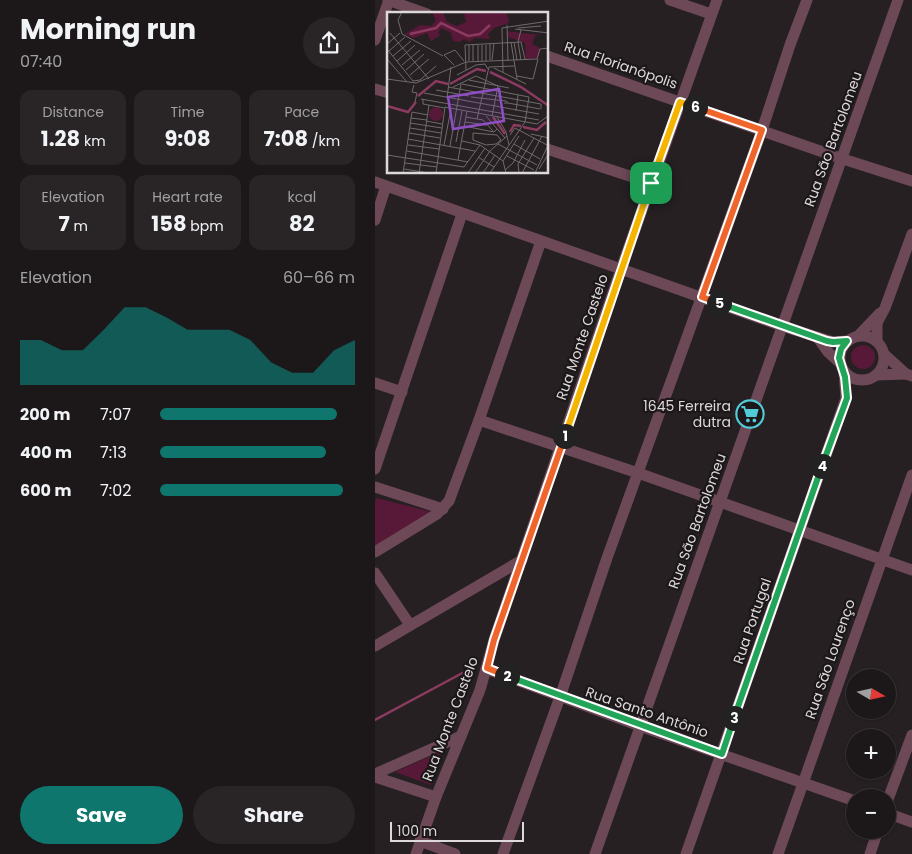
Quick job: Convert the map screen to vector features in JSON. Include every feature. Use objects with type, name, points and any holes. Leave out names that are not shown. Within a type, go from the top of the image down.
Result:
[{"type":"street","points":[[375,40],[388,0],[421,12]]},
{"type":"street","points":[[670,0],[711,14]]},
{"type":"street","name":"Rua Monte Castelo","points":[[416,854],[436,797],[487,668],[494,640],[621,269],[717,0]]},
{"type":"street","points":[[503,854],[807,0]]},
{"type":"street","name":"Rua São Bartolomeu","points":[[595,854],[898,0]]},
{"type":"street","name":"Rua Florianópolis","points":[[549,57],[843,159],[912,181]]},
{"type":"street","points":[[549,150],[651,183]]},
{"type":"street","points":[[375,220],[381,184],[782,326],[833,342],[847,341],[858,336],[885,308]]},
{"type":"street","points":[[375,469],[462,214]]},
{"type":"street","points":[[909,375],[884,354],[877,341],[877,323],[885,308],[912,234]]},
{"type":"street","points":[[375,552],[443,510],[449,501],[541,241]]},
{"type":"street","points":[[858,336],[868,336],[877,341]]},
{"type":"street","points":[[818,338],[828,352],[854,379],[909,375]]},
{"type":"street","points":[[847,341],[841,349],[847,398]]},
{"type":"street","points":[[847,398],[883,366],[884,354]]},
{"type":"street","points":[[375,383],[402,392]]},
{"type":"street","name":"Rua Portugal","points":[[686,854],[847,398]]},
{"type":"street","points":[[479,420],[638,473],[912,570]]},
{"type":"street","name":"Rua São Lourenço","points":[[778,854],[912,475]]},
{"type":"street","points":[[375,487],[443,510]]},
{"type":"street","points":[[375,646],[522,560]]},
{"type":"street","points":[[375,573],[410,625]]},
{"type":"street","name":"Rua Santo Antônio","points":[[487,668],[640,726],[846,798]]},
{"type":"street","points":[[892,789],[912,734]]},
{"type":"street","points":[[375,775],[461,736]]},
{"type":"street","points":[[375,775],[436,797]]},
{"type":"street","points":[[896,816],[912,822]]},
{"type":"street","points":[[870,854],[875,839]]},
{"type":"street","points":[[421,842],[455,854]]},
{"type":"shaded area","points":[[863,345],[871,349],[875,357],[871,365],[863,369],[855,365],[851,357],[855,349]]},
{"type":"shaded area","points":[[377,498],[432,512],[375,547],[375,502]]},
{"type":"shaded area","points":[[442,751],[431,785],[395,772]]},
{"type":"waterway","points":[[375,720],[468,670]]},
{"type":"place","name":"1645 Ferreira dutra","points":[[750,414]]},
{"type":"route","points":[[680,102],[762,130],[702,297],[827,341],[847,341],[841,349],[839,358],[845,377],[847,398],[799,530],[722,754],[560,697],[487,668],[494,640],[651,183],[680,102]]}]
